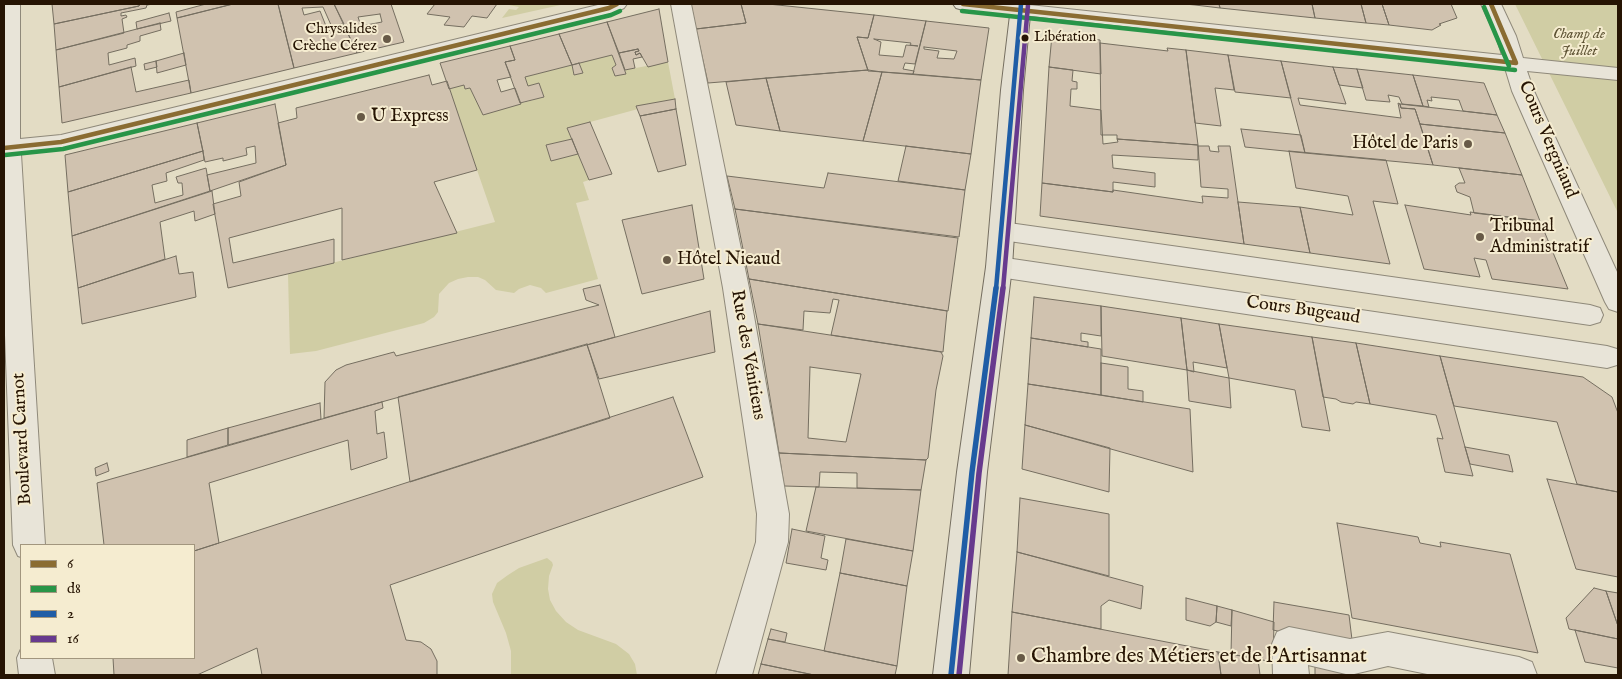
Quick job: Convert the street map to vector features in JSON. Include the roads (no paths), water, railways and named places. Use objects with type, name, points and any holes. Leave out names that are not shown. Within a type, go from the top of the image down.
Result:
[{"type":"main road","points":[[951,675],[972,472],[999,267],[1020,7],[964,4]]},
{"type":"street","name":"Boulevard Carnot","points":[[10,4],[6,147],[29,544]]},
{"type":"street","points":[[6,147],[61,142],[590,13],[617,4]]},
{"type":"street","name":"Rue des Vénitiens","points":[[681,4],[736,288],[773,514],[772,542],[734,675]]},
{"type":"street","name":"Cours Vergniaud","points":[[1491,4],[1516,63],[1523,91],[1618,304]]},
{"type":"street","points":[[1020,7],[1618,74]]},
{"type":"street","name":"Cours Bugeaud","points":[[1002,231],[1590,315]]},
{"type":"street","name":"Cours Bugeaud","points":[[999,267],[1613,360]]},
{"type":"street","points":[[1613,360],[1589,334],[1587,323],[1590,315],[1597,309],[1618,304]]},
{"type":"street","points":[[1290,675],[1289,644],[1350,658],[1388,649],[1446,668],[1519,675]]},
{"type":"street","points":[[36,659],[36,675]]},
{"type":"place","name":"Libération","points":[[1025,38]]},
{"type":"place","name":"Chrysalides Crèche Cérez","points":[[387,39]]},
{"type":"place","name":"U Express","points":[[361,117]]},
{"type":"place","name":"Hôtel de Paris","points":[[1468,144]]},
{"type":"place","name":"Tribunal Administratif","points":[[1480,237]]},
{"type":"place","name":"Hôtel Nieaud","points":[[667,260]]},
{"type":"place","name":"Chambre des Métiers et de l'Artisannat","points":[[1021,658]]},
{"type":"park label","name":"Champ de Juillet","points":[[1579,44]]}]
